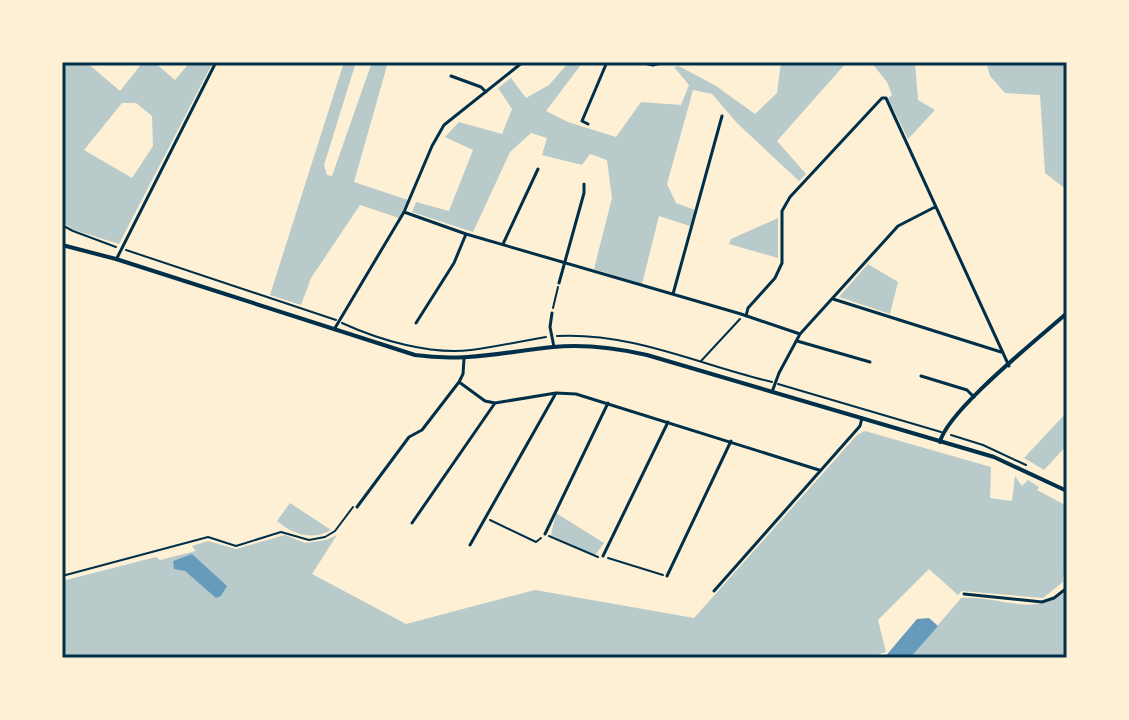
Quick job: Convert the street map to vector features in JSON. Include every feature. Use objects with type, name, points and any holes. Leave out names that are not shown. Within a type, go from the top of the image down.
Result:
[{"type":"street","points":[[116,259],[216,62]]},
{"type":"street","points":[[335,330],[404,212],[444,125],[523,62]]},
{"type":"street","points":[[588,124],[582,121],[607,62]]},
{"type":"street","points":[[639,62],[653,65],[666,62]]},
{"type":"street","points":[[451,76],[481,87],[486,92]]},
{"type":"street","points":[[744,315],[775,278],[782,263],[782,211],[790,197],[857,123],[882,98],[886,98],[1009,366]]},
{"type":"street","points":[[673,294],[722,116]]},
{"type":"street","points":[[503,244],[538,169]]},
{"type":"street","points":[[559,283],[584,184]]},
{"type":"street","points":[[772,392],[800,334],[898,226],[935,207]]},
{"type":"street","points":[[404,212],[466,234],[800,334]]},
{"type":"street","points":[[416,323],[454,263],[466,234]]},
{"type":"street","points":[[62,245],[116,259],[415,355],[464,359],[554,347],[609,348],[697,369],[1013,465],[1067,491]]},
{"type":"street","points":[[833,299],[1001,352]]},
{"type":"street","points":[[552,313],[554,347]]},
{"type":"street","points":[[940,442],[942,432],[957,412],[1067,313]]},
{"type":"street","points":[[797,341],[870,362]]},
{"type":"street","points":[[357,507],[409,437],[422,430],[459,382],[464,359]]},
{"type":"street","points":[[921,376],[967,390],[974,397]]},
{"type":"street","points":[[459,382],[485,401],[495,403],[556,393],[576,394],[819,470]]},
{"type":"street","points":[[470,545],[556,393]]},
{"type":"street","points":[[412,523],[495,403]]},
{"type":"street","points":[[545,534],[608,403]]},
{"type":"street","points":[[714,591],[860,426],[862,418]]},
{"type":"street","points":[[603,556],[668,422]]},
{"type":"street","points":[[667,576],[731,441]]},
{"type":"street","points":[[964,594],[1042,602],[1067,588]]},
{"type":"path","points":[[62,225],[122,249],[382,337],[437,350],[472,350],[576,335],[632,341],[942,432],[983,445],[1021,463]]},
{"type":"path","points":[[552,313],[559,283]]},
{"type":"path","points":[[697,369],[744,315]]},
{"type":"path","points":[[62,576],[208,537],[236,546],[281,532],[309,540],[325,537],[335,531],[352,507],[357,507]]},
{"type":"path","points":[[485,518],[536,542],[545,534],[595,558],[603,556],[667,576]]},
{"type":"shaded area","points":[[62,62],[86,62],[120,91],[143,62],[154,62],[175,80],[190,62],[213,62],[119,244],[74,230],[62,222]],"holes":[[[122,103],[136,103],[152,116],[153,146],[132,178],[84,150]]]},
{"type":"shaded area","points":[[344,62],[356,62],[324,165],[327,175],[332,176],[372,62],[388,62],[354,182],[408,200],[399,218],[360,205],[311,278],[301,305],[270,295]]},
{"type":"shaded area","points":[[569,62],[583,62],[546,111],[568,122],[616,137],[641,102],[681,105],[689,85],[674,67],[679,66],[716,86],[755,114],[777,93],[781,62],[847,62],[777,141],[806,174],[799,181],[737,123],[712,94],[693,90],[667,184],[676,203],[695,210],[690,226],[659,216],[642,284],[594,269],[612,198],[607,160],[590,154],[582,165],[542,155],[547,138],[531,133],[510,152],[473,232],[412,212],[416,202],[449,211],[473,150],[445,137],[459,122],[502,134],[512,109],[498,88],[511,78],[526,98],[549,85]]},
{"type":"shaded area","points":[[871,62],[915,62],[918,100],[935,110],[908,139],[888,98],[892,95],[887,82]]},
{"type":"shaded area","points":[[986,62],[1067,62],[1067,190],[1045,173],[1040,95],[1005,93],[990,76]]},
{"type":"shaded area","points":[[778,218],[778,258],[729,244],[731,239]]},
{"type":"shaded area","points":[[868,264],[898,282],[890,314],[839,297]]},
{"type":"shaded area","points":[[1067,412],[1067,445],[1044,470],[1024,458]]},
{"type":"shaded area","points":[[865,431],[991,467],[990,498],[1012,501],[1015,476],[1022,486],[1028,480],[1039,487],[1037,490],[1067,506],[1067,573],[1063,576],[1063,582],[1043,598],[962,591],[958,595],[929,569],[878,620],[886,652],[868,658],[62,658],[62,581],[156,557],[160,560],[196,551],[192,546],[208,541],[236,549],[285,535],[305,543],[337,535],[312,574],[406,624],[535,590],[694,618],[857,435]]},
{"type":"shaded area","points":[[290,503],[331,530],[310,535],[283,526],[277,521]]},
{"type":"shaded area","points":[[556,513],[604,543],[595,555],[551,535]]},
{"type":"shaded area","points":[[1067,591],[1067,658],[910,658],[961,598],[1029,605],[1055,599]]},
{"type":"water","points":[[192,554],[227,586],[221,596],[216,598],[185,571],[174,569],[173,561]]},
{"type":"water","points":[[929,618],[938,626],[910,658],[884,658],[917,619]]}]
